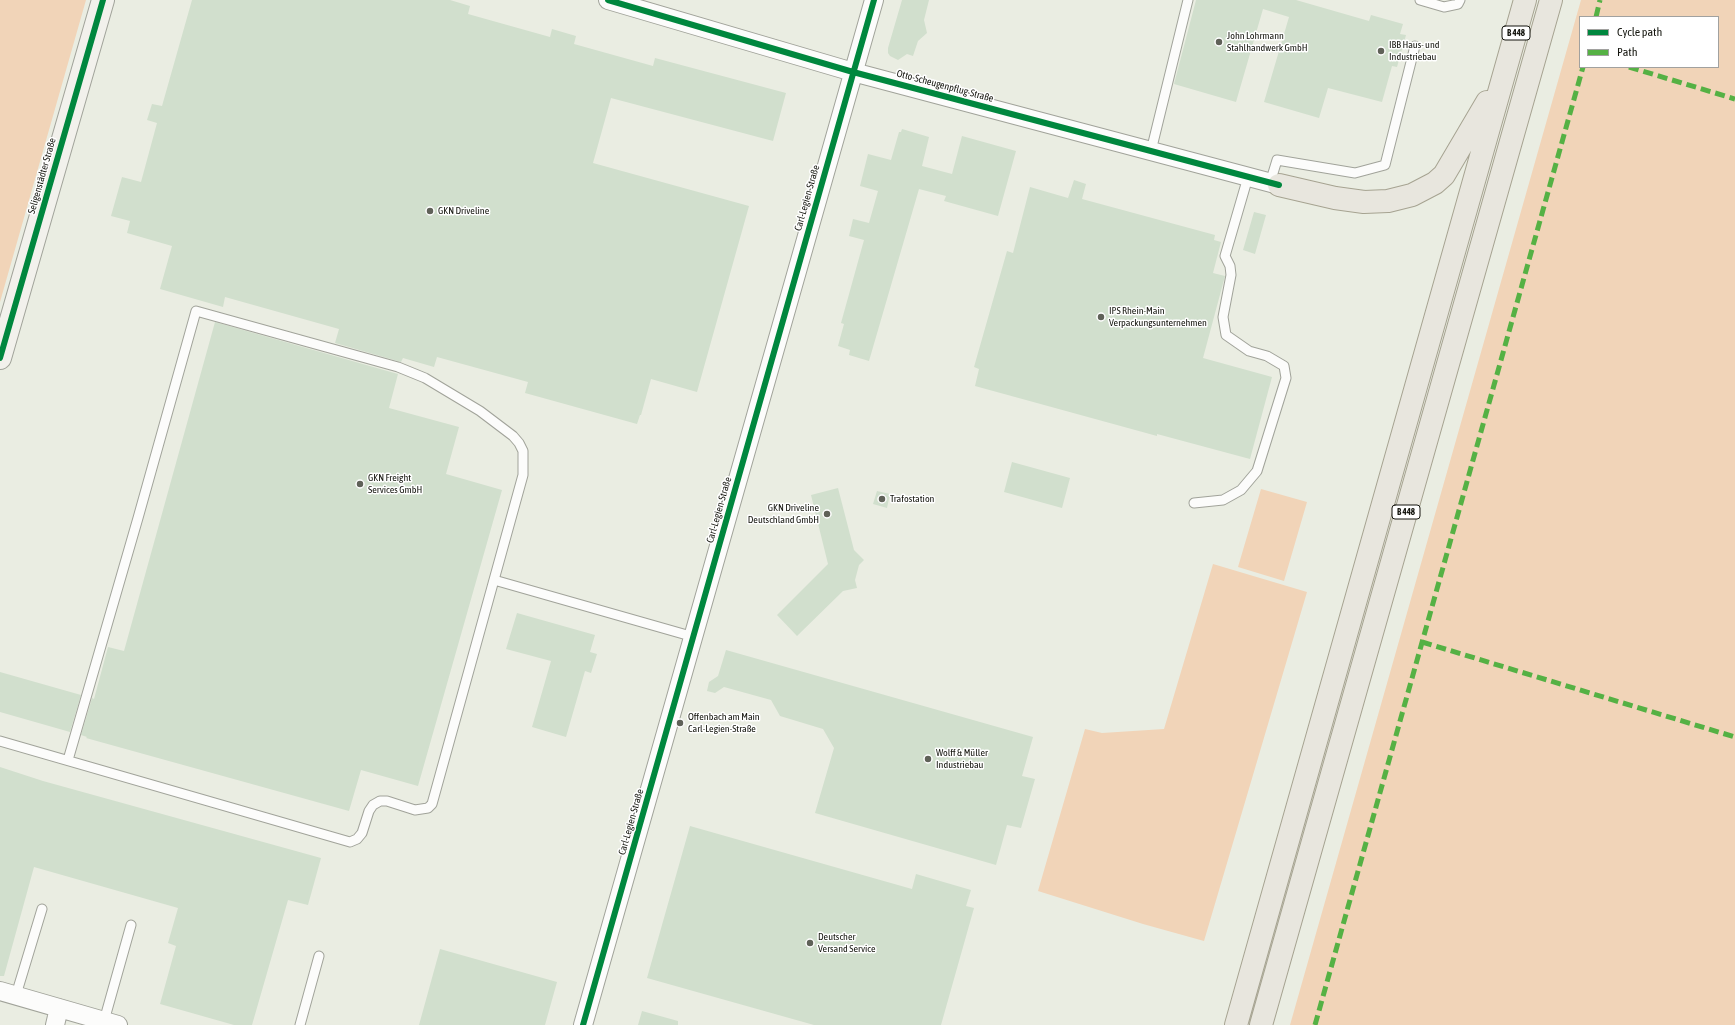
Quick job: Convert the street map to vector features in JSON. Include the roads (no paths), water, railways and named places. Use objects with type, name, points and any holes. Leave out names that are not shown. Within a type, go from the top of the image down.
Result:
[{"type":"main road","name":"B 448","points":[[1236,1025],[1525,0]]},
{"type":"main road","name":"B 448","points":[[1261,1025],[1551,0]]},
{"type":"main road","points":[[1274,184],[1335,198],[1371,202],[1399,199],[1425,189],[1444,175],[1452,164],[1506,66]]},
{"type":"street","name":"Seligenstädter Straße","points":[[0,358],[103,0]]},
{"type":"street","name":"Otto-Scheugenpflug-Straße","points":[[608,0],[853,72],[1274,184]]},
{"type":"street","name":"Carl-Legien-Straße","points":[[583,1025],[874,0]]},
{"type":"street","points":[[8,993],[111,1023]]},
{"type":"street","points":[[54,1025],[59,1008]]},
{"type":"lane","points":[[1151,151],[1188,0]]},
{"type":"lane","points":[[1420,0],[1444,7],[1458,4],[1460,0]]},
{"type":"lane","points":[[1274,184],[1277,160],[1355,173],[1385,165],[1415,46]]},
{"type":"lane","points":[[1194,503],[1224,500],[1241,490],[1257,471],[1286,378],[1284,366],[1267,356],[1249,351],[1226,335],[1222,317],[1231,275],[1230,266],[1225,256],[1248,177]]},
{"type":"lane","points":[[0,741],[350,842],[357,840],[362,833],[369,811],[376,803],[387,801],[415,810],[428,808],[432,804],[523,475],[523,451],[513,436],[480,411],[425,378],[398,367],[196,311],[68,760]]},
{"type":"lane","points":[[494,580],[694,638]]},
{"type":"lane","points":[[8,993],[42,909]]},
{"type":"lane","points":[[111,1023],[132,926]]},
{"type":"lane","points":[[300,1025],[319,956]]},
{"type":"place","name":"John Lohrmann Stahlhandwerk GmbH","points":[[1219,42]]},
{"type":"place","name":"IBB Haus- und Industriebau","points":[[1381,51]]},
{"type":"place","name":"GKN Driveline","points":[[430,211]]},
{"type":"place","name":"IPS Rhein-Main Verpackungsunternehmen","points":[[1101,317]]},
{"type":"place","name":"GKN Freight Services GmbH","points":[[360,484]]},
{"type":"place","name":"Trafostation","points":[[882,499]]},
{"type":"place","name":"GKN Driveline Deutschland GmbH","points":[[827,514]]},
{"type":"place","name":"Offenbach am Main Carl-Legien-Straße","points":[[680,723]]},
{"type":"place","name":"Wolff & Müller Industriebau","points":[[928,759]]},
{"type":"place","name":"Deutscher Versand Service","points":[[810,943]]}]
